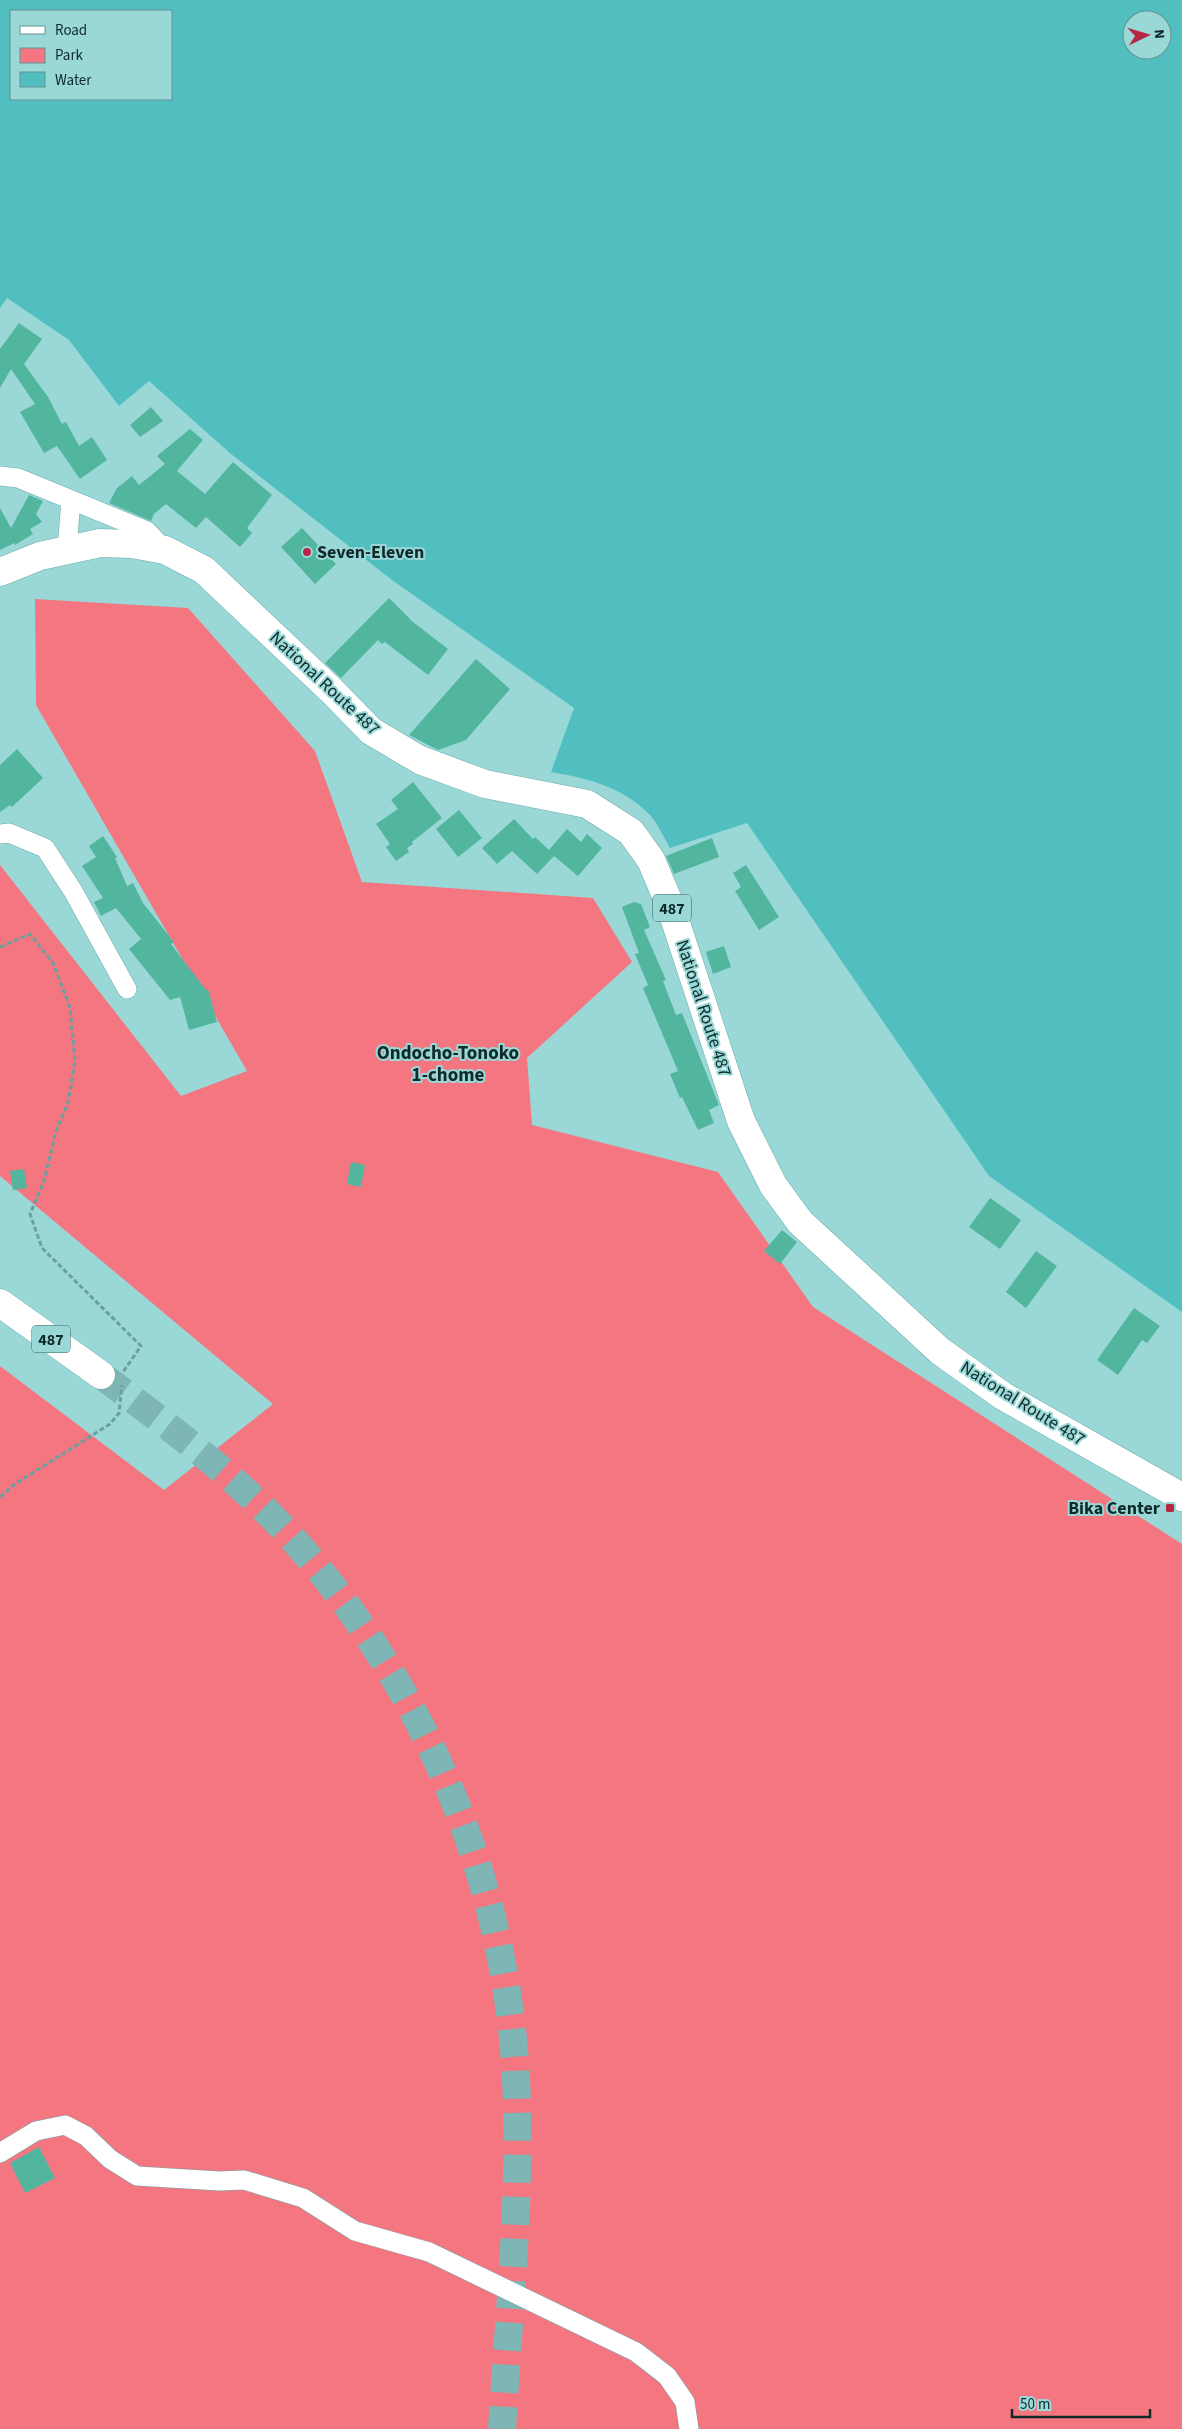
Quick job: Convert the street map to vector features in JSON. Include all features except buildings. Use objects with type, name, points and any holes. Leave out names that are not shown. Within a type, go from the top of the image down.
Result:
[{"type":"highway","name":"National Route 487","points":[[0,572],[40,556],[67,549],[100,544],[132,544],[165,550],[204,570],[332,691],[371,731],[420,760],[485,784],[587,804],[631,832],[651,860],[670,905],[741,1121],[773,1186],[800,1222],[940,1351],[1003,1396],[1182,1498]]},
{"type":"highway","name":"487","points":[[0,1302],[101,1375]]},
{"type":"street","points":[[0,476],[18,478],[147,531],[165,550]]},
{"type":"street","points":[[67,549],[71,500]]},
{"type":"street","points":[[0,834],[9,833],[44,848],[74,891],[127,989]]},
{"type":"street","points":[[0,2153],[36,2131],[65,2125],[86,2136],[110,2159],[136,2176],[219,2181],[244,2180],[303,2198],[355,2231],[429,2252],[636,2352],[668,2376],[686,2402],[689,2429]]},
{"type":"path","points":[[0,947],[30,934],[53,963],[70,1008],[76,1061],[68,1103],[56,1131],[44,1181],[30,1214],[42,1248],[141,1346],[123,1372],[119,1413],[110,1424],[15,1484],[0,1497]]},
{"type":"green space","points":[[35,599],[188,608],[315,751],[362,882],[593,898],[632,962],[527,1058],[532,1125],[718,1172],[813,1307],[1182,1544],[1182,2429],[0,2429],[0,1366],[164,1490],[273,1404],[0,1176],[0,865],[181,1096],[247,1071],[36,705]]},
{"type":"water","points":[[0,0],[1182,0],[1182,1312],[989,1176],[747,823],[670,848],[650,815],[628,797],[604,785],[578,777],[551,772],[574,708],[392,580],[231,454],[149,381],[119,406],[69,340],[7,298],[0,308]]},
{"type":"tunnel","points":[[101,1375],[225,1473],[293,1539],[339,1595],[380,1654],[416,1717],[447,1782],[472,1850],[492,1919],[507,1990],[515,2062],[517,2107],[516,2199],[502,2429]]},
{"type":"place","name":"Seven-Eleven","points":[[307,552]]},
{"type":"place","name":"Bika Center","points":[[1170,1508]]},
{"type":"district","name":"Ondocho-Tonoko 1-chome","points":[[448,1063]]}]
